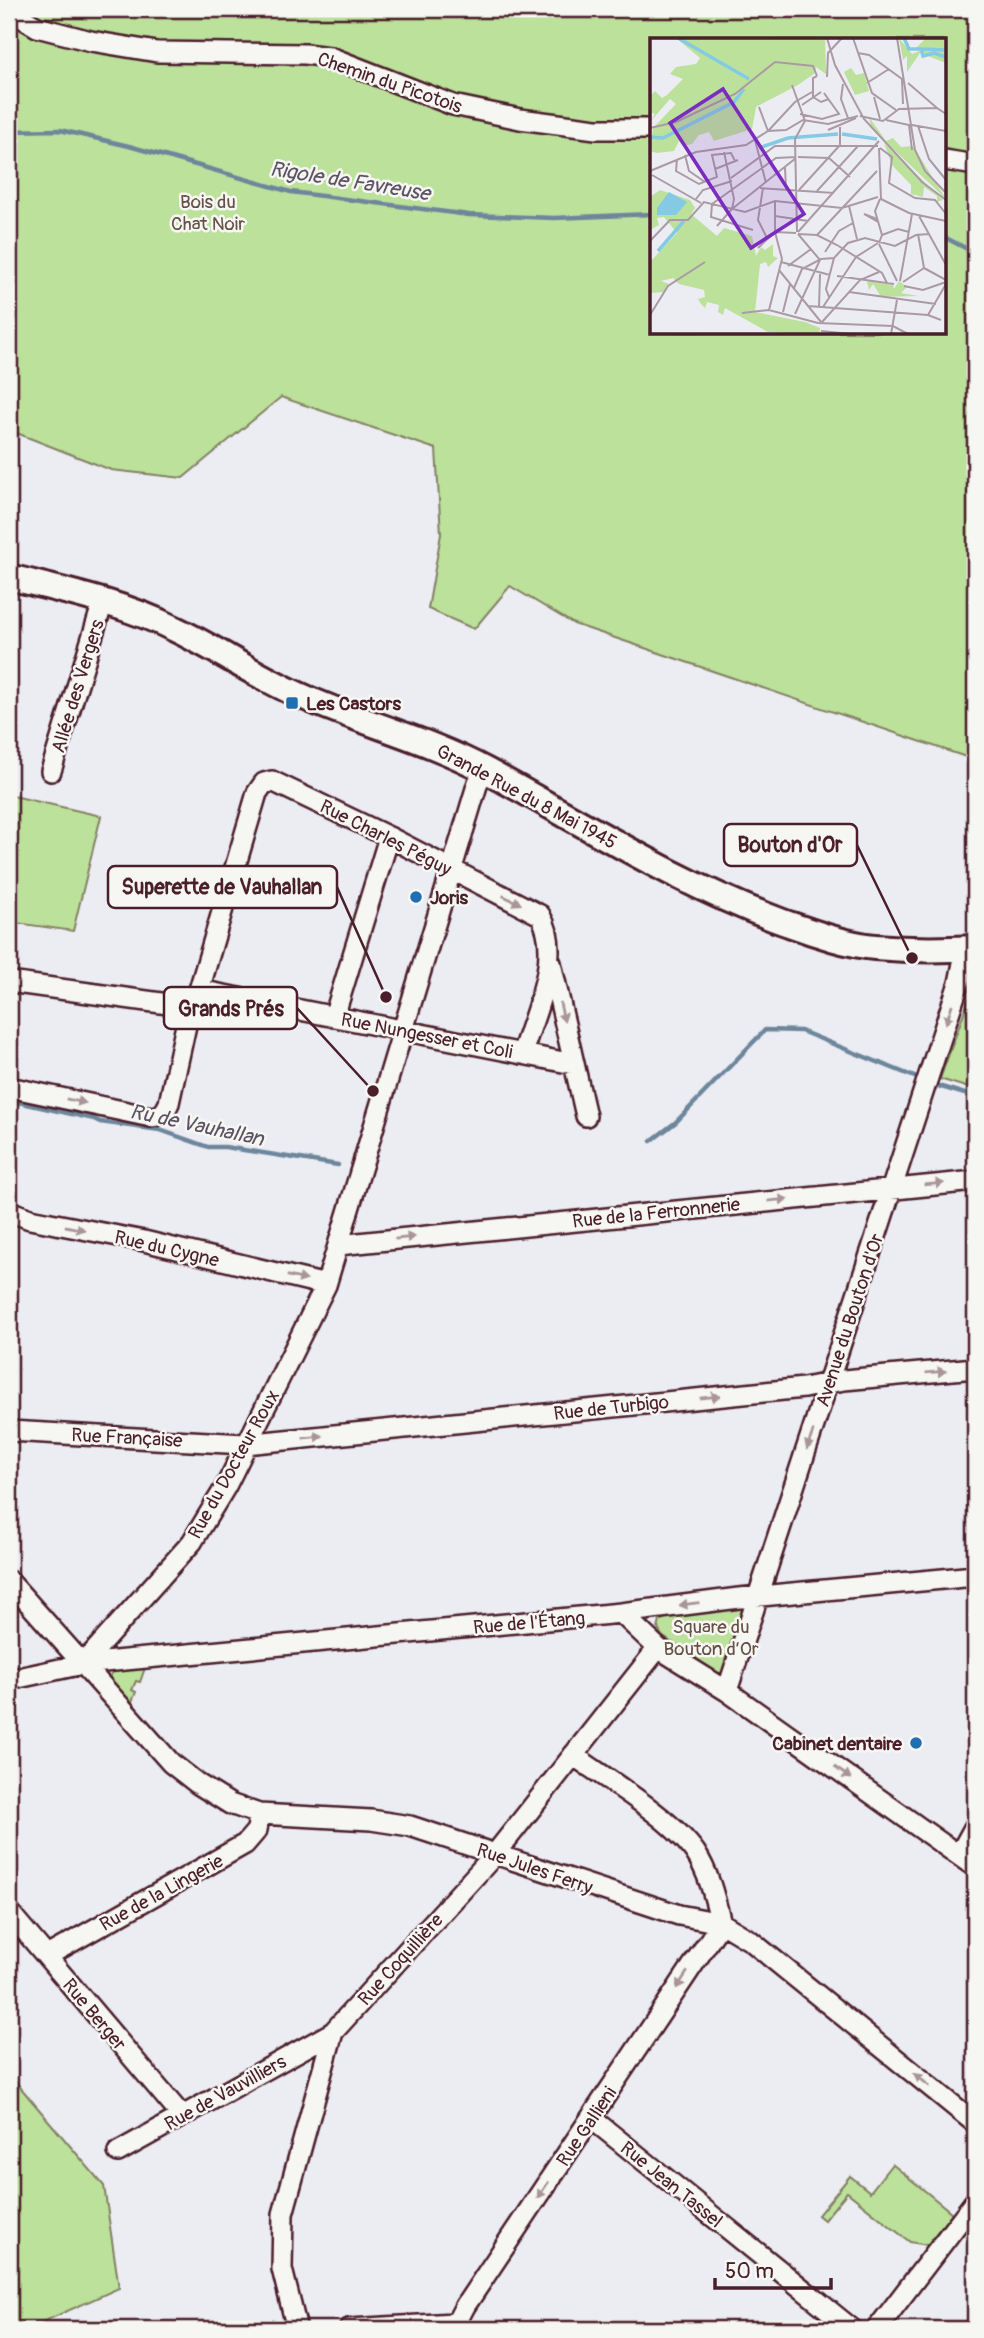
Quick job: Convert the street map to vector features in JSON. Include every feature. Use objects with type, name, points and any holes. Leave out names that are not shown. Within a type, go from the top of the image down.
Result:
[{"type":"main road","name":"Grande Rue du 8 Mai 1945","points":[[9,577],[103,602],[175,629],[266,680],[305,698],[430,744],[485,771],[672,874],[755,912],[817,934],[873,947],[971,948]]},
{"type":"street","name":"Chemin du Picotois","points":[[9,10],[37,27],[91,41],[157,52],[305,54],[330,57],[453,105],[520,119],[596,129],[650,129]]},
{"type":"street","points":[[946,160],[975,165]]},
{"type":"street","name":"Allée des Vergers","points":[[51,771],[103,602]]},
{"type":"street","name":"Rue du Docteur Roux","points":[[83,1664],[192,1542],[226,1486],[326,1285],[451,869],[478,782],[485,771]]},
{"type":"street","name":"Rue Charles Péguy","points":[[195,999],[257,793],[264,783],[272,781],[389,837],[540,915],[546,925],[550,961],[586,1116]]},
{"type":"street","points":[[334,1017],[389,837]]},
{"type":"street","name":"Avenue du Bouton d'Or","points":[[727,1691],[971,948]]},
{"type":"street","name":"Rue Charles Péguy","points":[[522,1054],[550,961]]},
{"type":"street","name":"Rue Nungesser et Coli","points":[[9,982],[195,999],[334,1017],[573,1063]]},
{"type":"street","points":[[9,1087],[151,1117],[159,1116],[165,1112],[169,1102],[195,999]]},
{"type":"street","name":"Rue de la Ferronnerie","points":[[338,1245],[975,1181]]},
{"type":"street","name":"Rue du Cygne","points":[[9,1211],[30,1219],[144,1241],[326,1285]]},
{"type":"street","name":"Rue de Turbigo","points":[[246,1444],[804,1388],[975,1368]]},
{"type":"street","name":"Rue Française","points":[[9,1431],[246,1444]]},
{"type":"street","name":"Rue de l'Étang","points":[[83,1664],[975,1576]]},
{"type":"street","name":"Rue Jules Ferry","points":[[9,1581],[171,1763],[230,1804],[259,1814],[410,1826],[679,1915],[721,1923],[751,1941],[975,2123]]},
{"type":"street","points":[[621,1613],[659,1648],[727,1691],[975,1867]]},
{"type":"street","name":"Rue Coquillière","points":[[297,2329],[282,2269],[282,2214],[333,2032],[495,1853],[659,1648]]},
{"type":"street","points":[[9,1680],[83,1664]]},
{"type":"street","points":[[573,1755],[677,1830],[696,1854],[712,1888],[721,1923]]},
{"type":"street","name":"Rue de la Lingerie","points":[[47,1956],[245,1844],[257,1830],[259,1814]]},
{"type":"street","points":[[958,1855],[975,1826]]},
{"type":"street","name":"Rue Berger","points":[[9,1912],[181,2115]]},
{"type":"street","name":"Rue Gallieni","points":[[457,2327],[591,2118],[721,1923]]},
{"type":"street","name":"Rue de Vauvilliers","points":[[118,2152],[333,2032]]},
{"type":"street","name":"Rue Jean Tassel","points":[[591,2118],[852,2329]]},
{"type":"street","points":[[877,2329],[965,2208]]},
{"type":"street","points":[[349,2329],[457,2327]]},
{"type":"green space","name":"Bois du Chat Noir","points":[[9,9],[975,9],[975,760],[574,624],[510,586],[474,629],[428,609],[441,534],[436,449],[281,397],[183,478],[111,470],[9,430]]},
{"type":"green space","points":[[9,795],[101,816],[73,931],[9,922]]},
{"type":"green space","points":[[975,982],[975,1090],[940,1079]]},
{"type":"green space","name":"Square du Bouton d’Or","points":[[740,1607],[745,1610],[723,1673],[717,1673],[662,1636],[658,1629],[660,1621],[669,1616]]},
{"type":"green space","points":[[145,1668],[140,1682],[136,1681],[132,1690],[136,1692],[131,1704],[108,1681],[113,1671]]},
{"type":"green space","points":[[9,2074],[104,2186],[119,2288],[27,2329],[9,2329]]},
{"type":"green space","points":[[892,2164],[952,2213],[927,2245],[910,2242],[847,2192],[824,2220],[818,2215],[850,2176],[870,2192]]},
{"type":"waterway","name":"Rigole de Favreuse","points":[[9,131],[60,130],[129,146],[291,192],[469,215],[554,218],[650,214]]},
{"type":"waterway","name":"Rigole de Favreuse","points":[[946,238],[975,253]]},
{"type":"waterway","name":"Ru de Vauhallan","points":[[651,1141],[676,1122],[765,1030],[801,1031],[922,1080]]},
{"type":"waterway","name":"Ru de Vauhallan","points":[[938,1086],[975,1097]]},
{"type":"waterway","name":"Ru de Vauhallan","points":[[9,1100],[100,1122],[160,1130],[208,1147],[225,1147],[338,1165]]},
{"type":"place","name":"Les Castors","points":[[292,703]]},
{"type":"place","name":"Joris","points":[[416,897]]},
{"type":"place","name":"Bouton d'Or","points":[[912,958]]},
{"type":"place","name":"Superette de Vauhallan","points":[[386,997]]},
{"type":"place","name":"Grands Prés","points":[[373,1091]]},
{"type":"place","name":"Cabinet dentaire","points":[[916,1743]]}]
